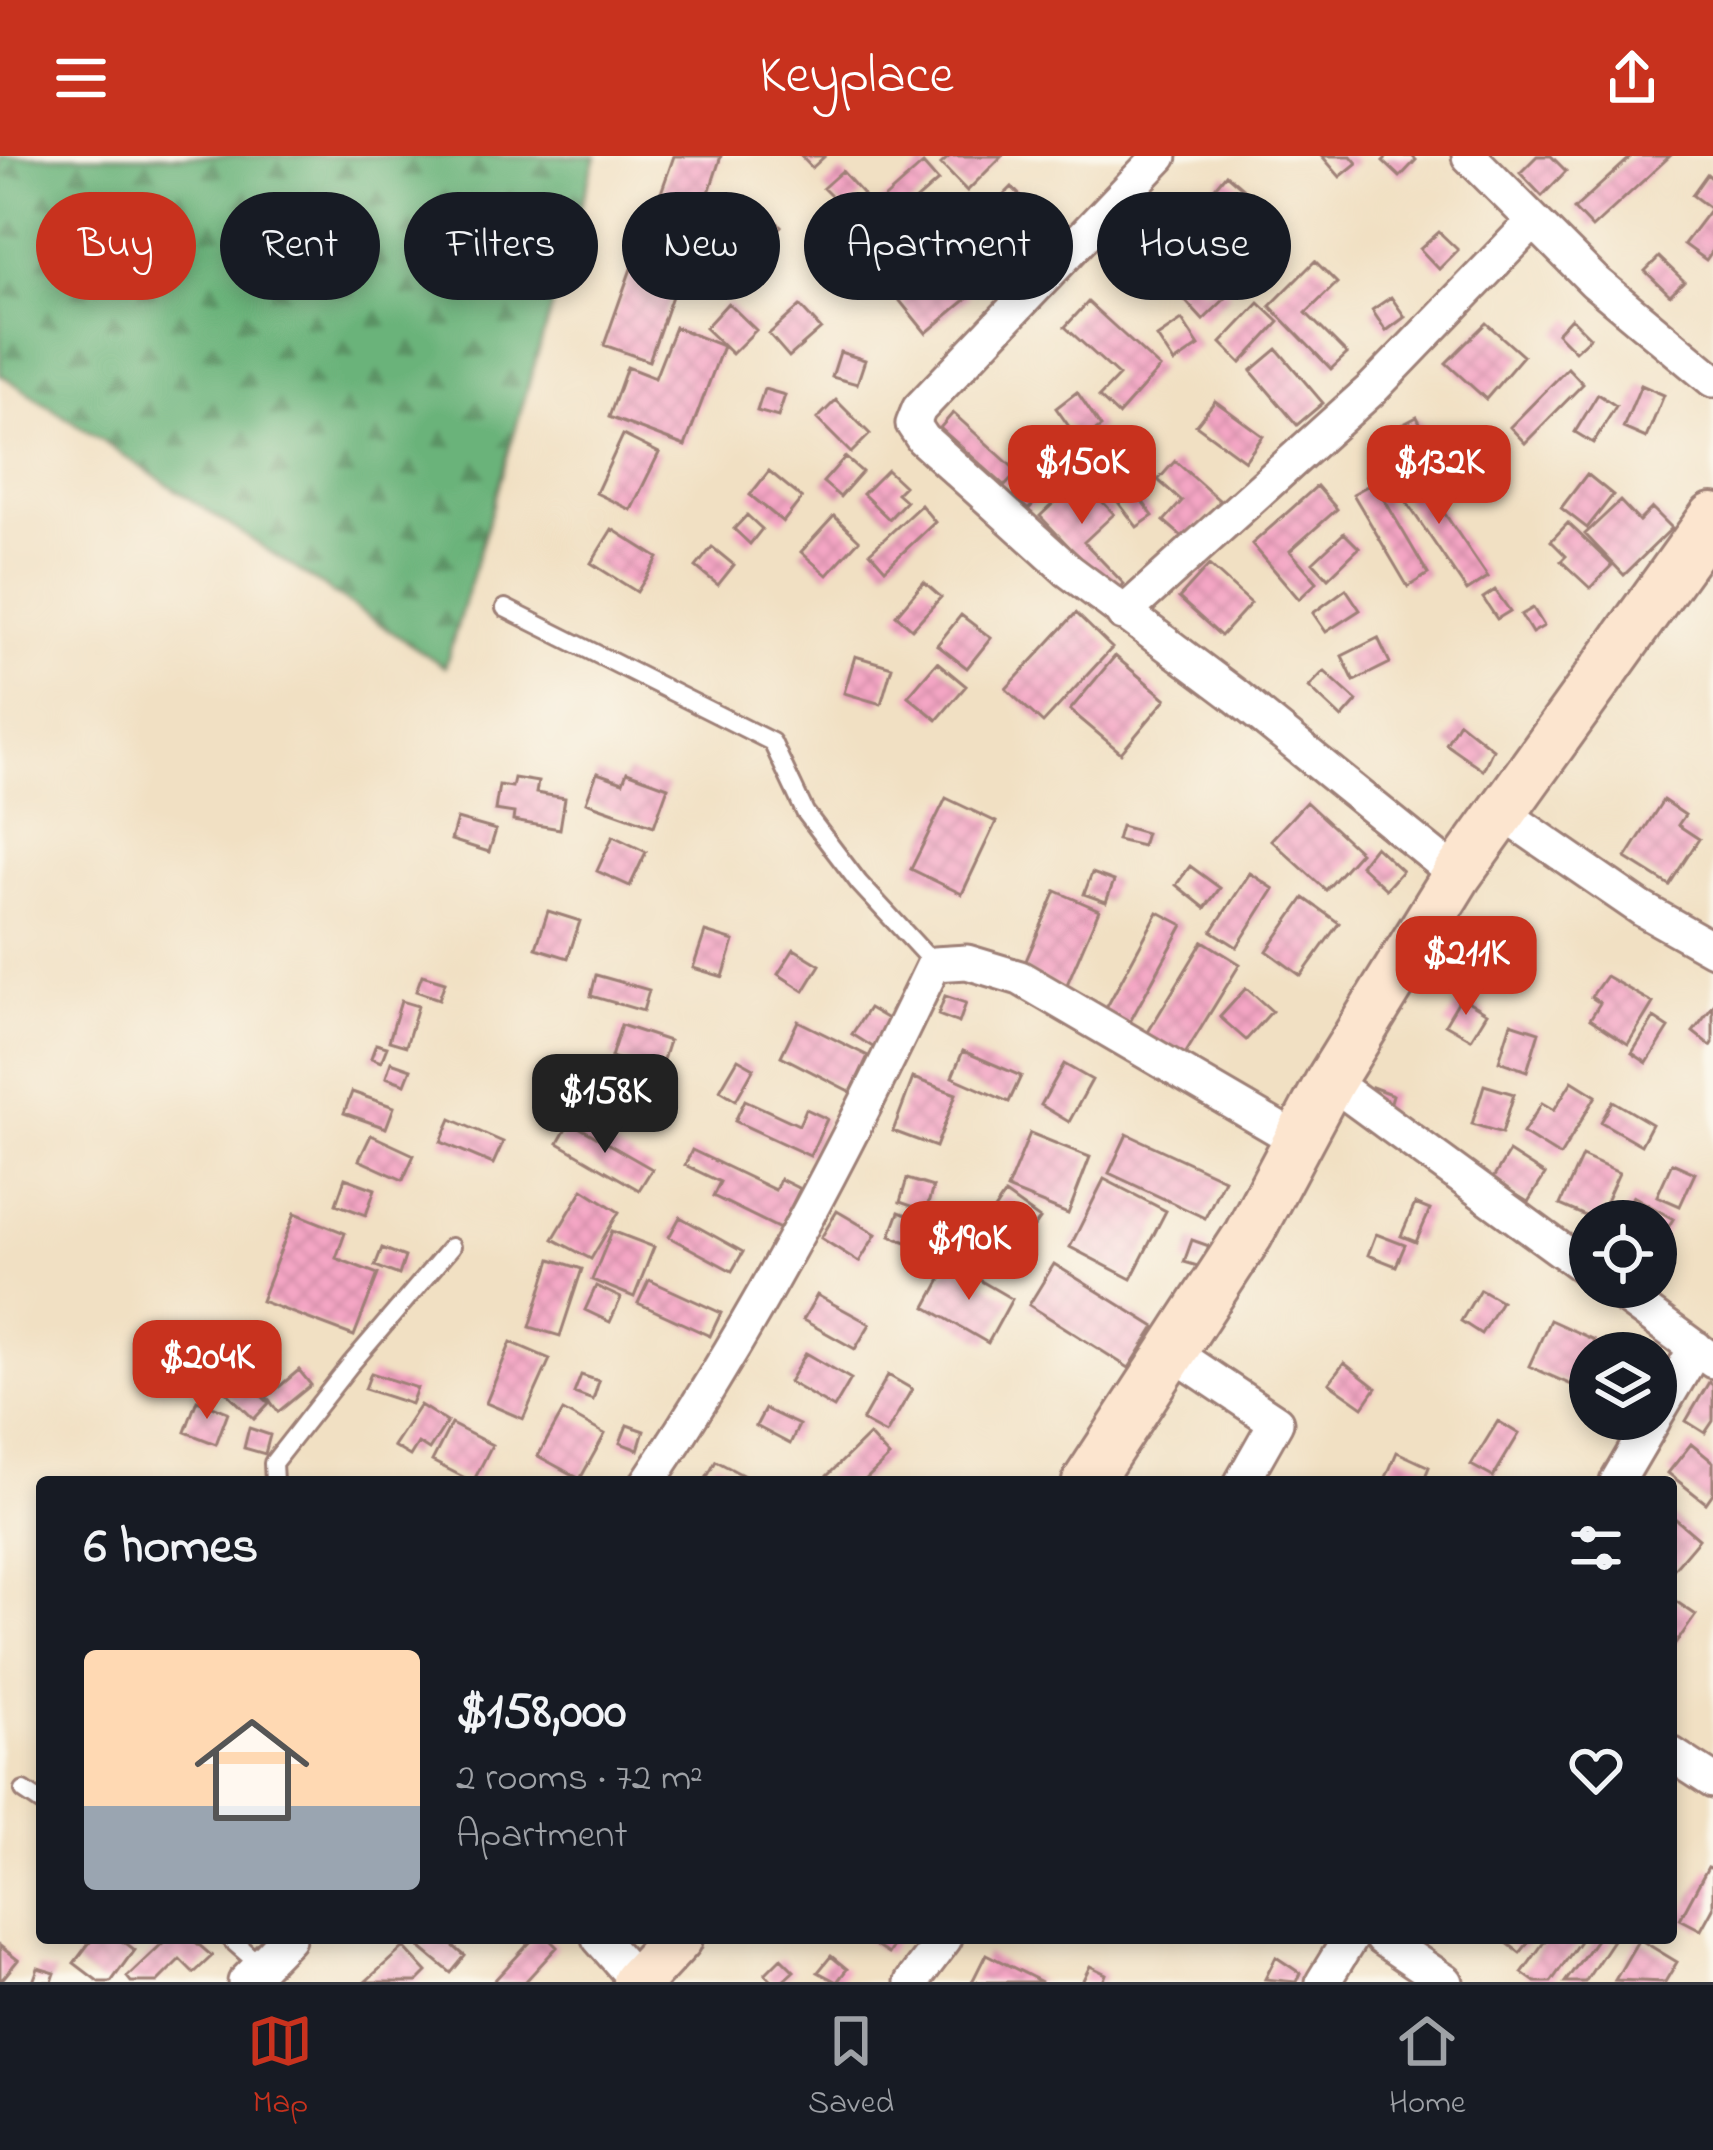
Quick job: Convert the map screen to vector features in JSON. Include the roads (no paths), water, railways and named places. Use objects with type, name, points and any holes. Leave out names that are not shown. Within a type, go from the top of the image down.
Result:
[{"type":"street","points":[[1160,156],[919,409],[913,424],[923,439],[1053,556],[1457,875]]},
{"type":"street","points":[[1469,156],[1595,282],[1713,380]]},
{"type":"street","points":[[1124,614],[1373,388],[1533,222]]},
{"type":"street","points":[[1091,1476],[1248,1235],[1330,1081],[1457,875],[1708,537]]},
{"type":"street","points":[[1501,812],[1642,909],[1713,949]]},
{"type":"street","points":[[652,1476],[778,1269],[869,1100],[934,964],[967,962],[1020,978],[1299,1141]]},
{"type":"street","points":[[1330,1081],[1569,1256]]},
{"type":"street","points":[[1641,1308],[1704,1354],[1677,1389]]},
{"type":"street","points":[[1173,1353],[1276,1422],[1245,1476]]},
{"type":"street","points":[[1621,1476],[1642,1440]]},
{"type":"street","points":[[1677,1758],[1713,1781]]},
{"type":"street","points":[[261,1976],[284,1944]]},
{"type":"street","points":[[604,1944],[638,1982],[673,1944]]},
{"type":"street","points":[[912,1982],[940,1944]]},
{"type":"street","points":[[1323,1982],[1346,1944]]},
{"type":"street","points":[[1390,1944],[1446,1982]]},
{"type":"lane","points":[[506,608],[772,742],[806,812],[859,883],[934,964]]},
{"type":"lane","points":[[274,1476],[273,1463],[451,1247]]},
{"type":"lane","points":[[24,1791],[36,1799]]},
{"type":"lane","points":[[234,1944],[261,1976]]}]
